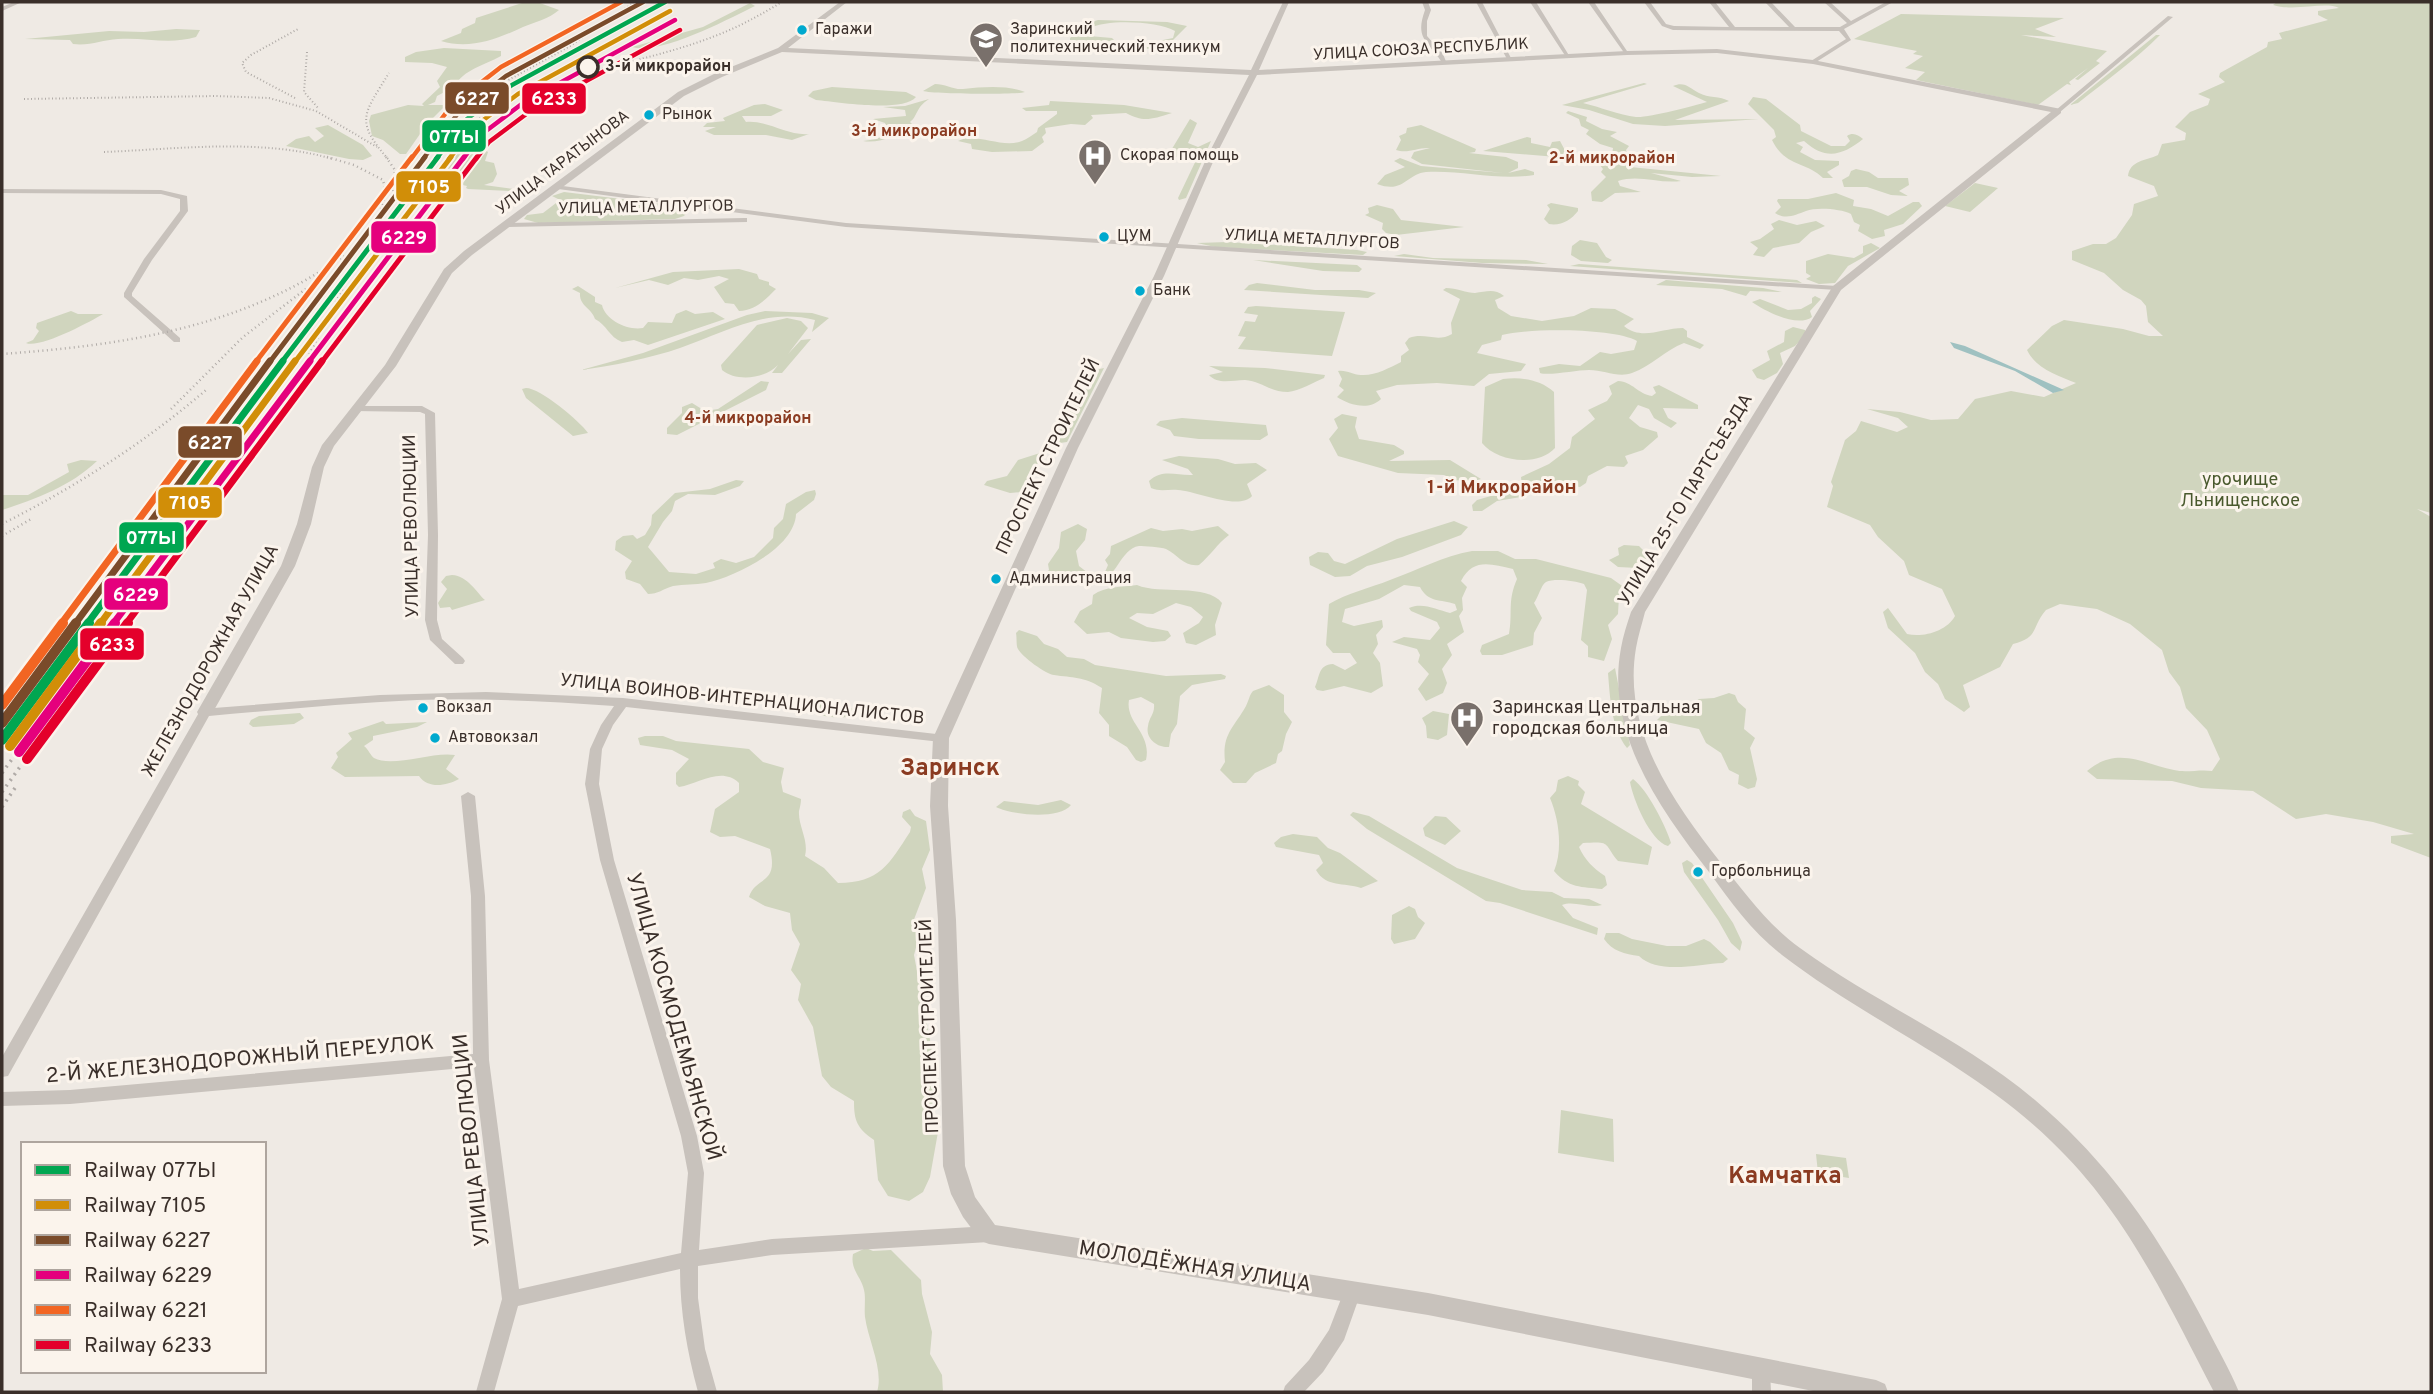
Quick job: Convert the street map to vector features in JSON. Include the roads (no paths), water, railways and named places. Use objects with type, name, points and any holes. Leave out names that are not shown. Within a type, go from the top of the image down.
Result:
[{"type":"street","points":[[2,9],[19,2]]},
{"type":"street","name":"УЛИЦА ТАРАТЫНОВА","points":[[449,271],[681,94],[781,50],[844,2]]},
{"type":"street","name":"ПРОСПЕКТ СТРОИТЕЛЕЙ","points":[[989,1234],[976,1220],[959,1192],[954,1166],[947,920],[939,806],[941,738],[968,673],[1072,449],[1286,2]]},
{"type":"street","points":[[1425,2],[1428,10],[1424,23],[1424,38],[1429,47],[1439,52],[1445,63]]},
{"type":"street","points":[[1479,2],[1510,59]]},
{"type":"street","points":[[1533,2],[1568,56]]},
{"type":"street","points":[[1591,2],[1627,53]]},
{"type":"street","points":[[1647,2],[1666,27],[1673,28],[1841,29],[1888,2]]},
{"type":"street","points":[[1712,2],[1732,27]]},
{"type":"street","points":[[1768,2],[1793,28]]},
{"type":"street","points":[[1827,2],[1850,23]]},
{"type":"street","name":"УЛИЦА 25-ГО ПАРТСЪЕЗДА","points":[[2170,17],[2058,111],[1837,288],[1638,612],[1628,638],[1624,666],[1631,718],[1639,745],[1676,817],[1739,898],[1779,942],[1859,996],[1981,1071],[2048,1123],[2088,1163],[2143,1235],[2227,1392]]},
{"type":"street","points":[[1813,62],[1849,39],[1841,29]]},
{"type":"street","name":"УЛИЦА СОЮЗА РЕСПУБЛИК","points":[[781,50],[1254,72],[1717,51],[1813,62],[2058,111]]},
{"type":"street","name":"УЛИЦА МЕТАЛЛУРГОВ","points":[[558,187],[786,219],[1837,288]]},
{"type":"street","points":[[2,191],[161,192],[184,198],[184,211],[148,259],[128,293],[128,297],[177,340]]},
{"type":"street","name":"УЛИЦА МЕТАЛЛУРГОВ","points":[[506,225],[786,219]]},
{"type":"street","name":"ЖЕЛЕЗНОДОРОЖНАЯ УЛИЦА","points":[[2,1071],[288,566],[304,524],[318,467],[328,444],[407,341],[449,271]]},
{"type":"street","name":"УЛИЦА РЕВОЛЮЦИИ","points":[[356,409],[422,409],[430,413],[433,536],[431,620],[436,640],[459,661]]},
{"type":"street","name":"УЛИЦА ВОИНОВ-ИНТЕРНАЦИОНАЛИСТОВ","points":[[205,712],[439,696],[519,696],[623,702],[941,738]]},
{"type":"street","name":"УЛИЦА КОСМОДЕМЬЯНСКОЙ","points":[[623,702],[607,725],[596,749],[592,784],[607,860],[689,1136],[696,1173],[689,1259],[689,1298],[696,1349],[708,1392]]},
{"type":"street","name":"УЛИЦА РЕВОЛЮЦИИ","points":[[468,796],[478,896],[481,1060],[511,1299],[485,1392]]},
{"type":"street","name":"2-Й ЖЕЛЕЗНОДОРОЖНЫЙ ПЕРЕУЛОК","points":[[2,1099],[70,1097],[481,1060]]},
{"type":"street","name":"МОЛОДЁЖНАЯ УЛИЦА","points":[[511,1299],[689,1259],[772,1247],[989,1234],[1352,1292],[1761,1381],[1876,1392]]},
{"type":"street","points":[[1292,1392],[1316,1366],[1337,1334],[1352,1292]]},
{"type":"water","points":[[1950,342],[1965,346],[2064,390],[2053,393],[2015,371],[1954,348]]},
{"type":"railway","points":[[422,159],[452,119],[481,95],[570,46],[635,2]]},
{"type":"railway","points":[[427,168],[480,118],[523,94],[577,76],[688,46],[741,25],[782,2]]},
{"type":"railway","points":[[295,98],[246,72],[242,63],[251,55],[298,29]]},
{"type":"railway","points":[[307,52],[304,92],[319,109]]},
{"type":"railway","points":[[388,159],[370,135],[366,117],[389,73]]},
{"type":"railway","points":[[24,99],[216,96],[269,98],[316,111],[377,147]]},
{"type":"railway","points":[[104,152],[219,146],[277,149],[333,159]]},
{"type":"railway","points":[[327,157],[354,165],[383,180],[386,193],[381,209]]},
{"type":"railway","points":[[386,157],[395,170],[393,193]]},
{"type":"railway","points":[[405,190],[424,157]]},
{"type":"railway","points":[[2,354],[93,345],[180,329],[264,300],[305,281],[344,256]]},
{"type":"railway","points":[[171,409],[243,337],[307,288]]},
{"type":"railway","points":[[122,624],[304,365],[343,288]]},
{"type":"railway","points":[[137,546],[244,403],[313,321]]},
{"type":"railway","points":[[2,524],[108,463],[158,429],[206,390]]},
{"type":"railway","points":[[2,536],[33,518]]},
{"type":"railway","points":[[109,624],[133,591]]},
{"type":"railway","points":[[2,773],[110,623]]},
{"type":"railway","points":[[2,792],[123,623]]},
{"type":"railway","points":[[2,807],[17,785]]},
{"type":"rail line","name":"6221","points":[[2,705],[242,380],[452,105],[501,67],[621,2]]},
{"type":"rail line","name":"6227","points":[[2,723],[251,386],[459,112],[506,76],[643,2]]},
{"type":"rail line","name":"077Ы","points":[[2,740],[259,392],[467,119],[512,85],[665,2]]},
{"type":"rail line","name":"7105","points":[[10,746],[267,398],[474,127],[518,94],[670,11]]},
{"type":"rail line","name":"6229","points":[[19,752],[276,405],[482,134],[523,103],[675,20]]},
{"type":"rail line","name":"6233","points":[[27,759],[284,411],[489,142],[529,112],[680,30]]},
{"type":"place","name":"Гаражи","points":[[802,30]]},
{"type":"place","name":"3-й микрорайон","points":[[588,67]]},
{"type":"place","name":"Заринский политехнический техникум","points":[[986,69]]},
{"type":"place","name":"Рынок","points":[[649,115]]},
{"type":"place","name":"Скорая помощь","points":[[1095,186]]},
{"type":"place","name":"ЦУМ","points":[[1104,237]]},
{"type":"place","name":"Банк","points":[[1140,291]]},
{"type":"place","name":"Администрация","points":[[996,579]]},
{"type":"place","name":"Вокзал","points":[[423,708]]},
{"type":"place","name":"Автовокзал","points":[[435,738]]},
{"type":"place","name":"Заринская Центральная городская больница","points":[[1467,748]]},
{"type":"place","name":"Горбольница","points":[[1698,872]]},
{"type":"district","name":"3-й микрорайон","points":[[914,132]]},
{"type":"district","name":"2-й микрорайон","points":[[1612,159]]},
{"type":"district","name":"4-й микрорайон","points":[[748,419]]},
{"type":"district","name":"1-й Микрорайон","points":[[1502,488]]},
{"type":"district","name":"Заринск","points":[[950,769]]},
{"type":"district","name":"Камчатка","points":[[1785,1177]]},
{"type":"park label","name":"урочище Льнищенское","points":[[2240,490]]}]
